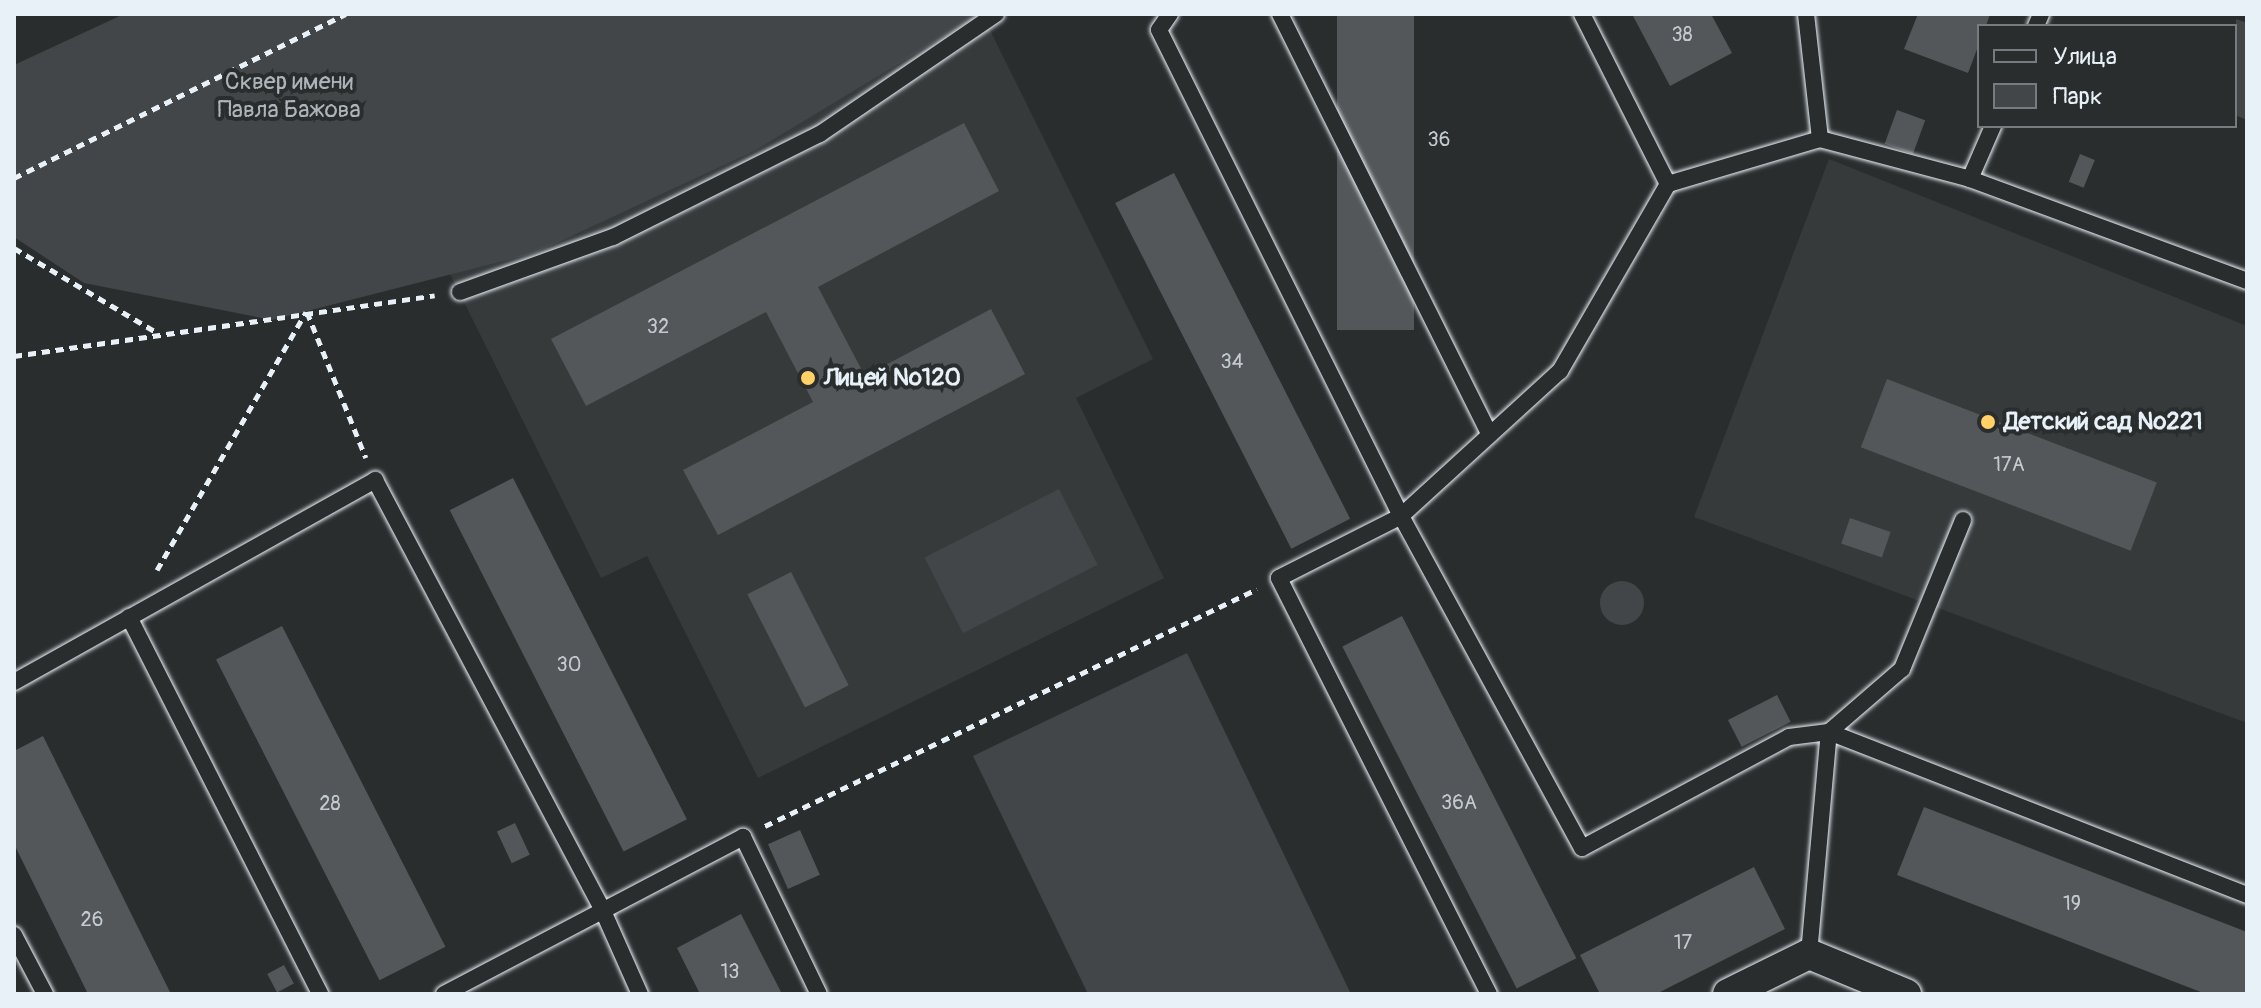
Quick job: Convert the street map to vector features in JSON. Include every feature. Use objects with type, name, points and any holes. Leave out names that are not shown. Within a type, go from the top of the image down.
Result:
[{"type":"street","points":[[1728,994],[1809,954],[1906,994]]},
{"type":"lane","points":[[460,292],[613,237],[820,134],[996,14]]},
{"type":"lane","points":[[1170,14],[1159,30],[1401,516],[1582,848],[1789,737],[1829,732],[2247,895]]},
{"type":"lane","points":[[1280,14],[1490,435]]},
{"type":"lane","points":[[1582,14],[1668,184]]},
{"type":"lane","points":[[1806,14],[1820,139]]},
{"type":"lane","points":[[1970,179],[1992,128]]},
{"type":"lane","points":[[1489,994],[1279,578],[1401,516],[1560,371],[1668,184],[1820,139],[1970,179],[2247,281]]},
{"type":"lane","points":[[14,682],[375,480],[603,911],[640,994]]},
{"type":"lane","points":[[1809,954],[1829,732],[1902,669],[1963,520]]},
{"type":"lane","points":[[129,617],[320,994]]},
{"type":"lane","points":[[444,994],[743,837],[819,994]]},
{"type":"lane","points":[[14,935],[45,994]]},
{"type":"path","points":[[14,178],[346,14]]},
{"type":"path","points":[[14,248],[159,333]]},
{"type":"path","points":[[14,356],[306,311],[460,292]]},
{"type":"path","points":[[306,311],[375,480]]},
{"type":"path","points":[[129,617],[306,311]]},
{"type":"path","points":[[743,837],[1279,578]]},
{"type":"shaded area","name":"Лицей №120","points":[[683,14],[982,14],[1153,359],[1076,398],[1164,578],[758,778],[647,556],[601,578],[392,157]]},
{"type":"shaded area","name":"Детский сад №221","points":[[1829,159],[2247,326],[2247,723],[1694,517]]},
{"type":"green space","name":"Сквер имени Павла Бажова","points":[[124,14],[981,14],[754,151],[535,253],[272,320],[84,283],[14,237],[14,65]]},
{"type":"green space","points":[[2236,19],[2247,23],[2247,120],[2237,116]]},
{"type":"green space","points":[[1059,489],[1098,565],[963,633],[924,558]]},
{"type":"green space","points":[[1622,581],[1638,587],[1644,603],[1638,619],[1622,625],[1606,619],[1600,603],[1606,587]]},
{"type":"green space","points":[[1187,653],[1351,994],[1088,994],[973,756]]},
{"type":"building","points":[[1337,14],[1414,14],[1414,330],[1337,330]]},
{"type":"building","points":[[1632,14],[1711,14],[1732,53],[1670,86]]},
{"type":"building","points":[[1918,14],[1990,14],[1987,24],[1977,24],[1977,49],[1968,73],[1904,49]]},
{"type":"building","points":[[1897,110],[1925,120],[1913,154],[1885,144]]},
{"type":"building","points":[[964,123],[999,191],[818,287],[865,376],[991,309],[1025,374],[718,535],[683,470],[813,402],[766,312],[586,406],[551,339]]},
{"type":"building","points":[[2080,154],[2095,160],[2084,188],[2069,182]]},
{"type":"building","points":[[1174,173],[1350,519],[1291,549],[1115,203]]},
{"type":"building","points":[[1887,379],[2157,483],[2131,551],[1861,447]]},
{"type":"building","points":[[513,478],[687,819],[624,851],[450,510]]},
{"type":"building","points":[[1850,518],[1891,532],[1882,558],[1841,544]]},
{"type":"building","points":[[791,572],[849,685],[805,707],[747,594]]},
{"type":"building","points":[[1402,616],[1576,958],[1517,989],[1342,646]]},
{"type":"building","points":[[282,626],[445,947],[380,980],[216,660]]},
{"type":"building","points":[[1777,695],[1791,722],[1742,747],[1728,720]]},
{"type":"building","points":[[43,736],[171,994],[88,994],[14,844],[14,751]]},
{"type":"building","points":[[1924,807],[2247,932],[2247,994],[2206,994],[1897,875]]},
{"type":"building","points":[[515,823],[530,855],[512,863],[497,831]]},
{"type":"building","points":[[800,830],[820,875],[788,889],[768,844]]},
{"type":"building","points":[[1754,867],[1785,929],[1656,994],[1600,994],[1580,955]]},
{"type":"building","points":[[741,914],[782,994],[700,994],[677,948]]},
{"type":"building","points":[[284,965],[294,984],[277,992],[267,974]]},
{"type":"place","name":"Лицей №120","points":[[808,378]]},
{"type":"place","name":"Детский сад №221","points":[[1988,422]]}]
